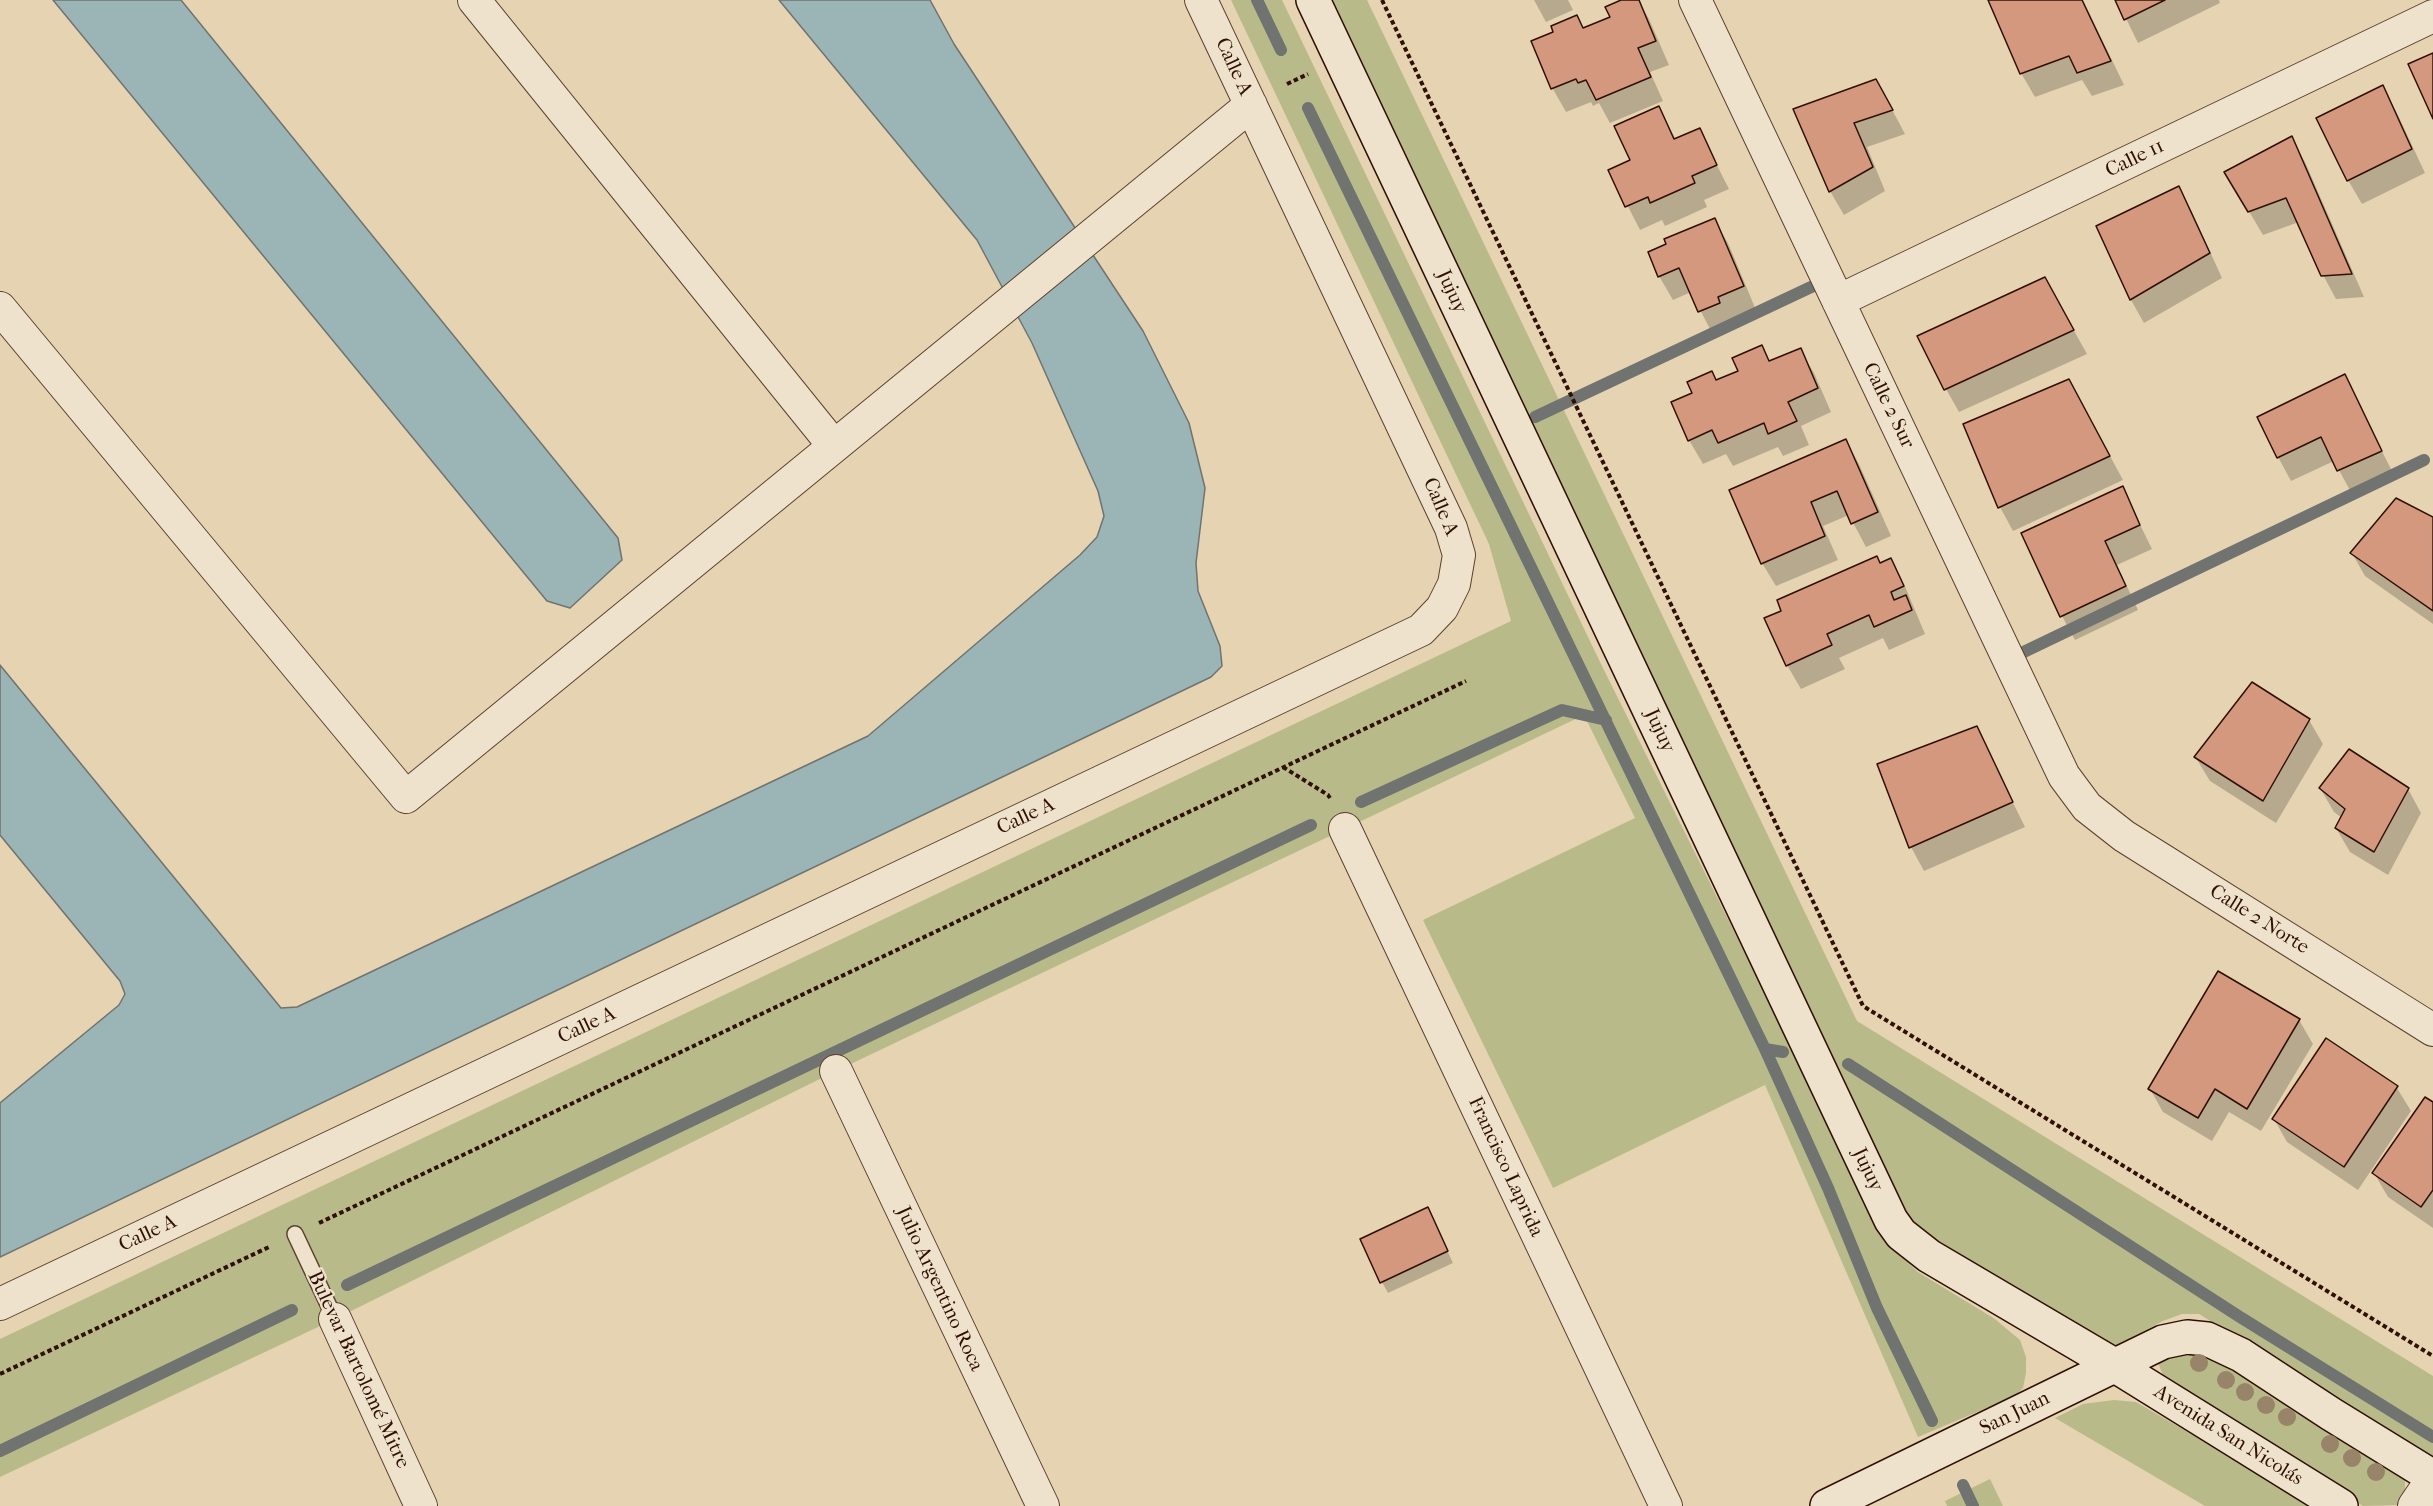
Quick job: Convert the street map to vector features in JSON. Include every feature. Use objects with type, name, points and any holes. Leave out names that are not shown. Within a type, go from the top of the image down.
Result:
[{"type":"street","points":[[474,0],[834,446]]},
{"type":"street","name":"Calle A","points":[[0,1304],[1421,630],[1442,608],[1454,584],[1459,555],[1451,528],[1201,0]]},
{"type":"street","name":"Jujuy","points":[[1313,0],[1891,1220],[1901,1234],[1929,1256],[2114,1365]]},
{"type":"street","name":"Calle 2 Sur","points":[[1695,0],[2064,776],[2087,807]]},
{"type":"street","name":"Calle 11","points":[[1838,302],[2433,16]]},
{"type":"street","points":[[0,308],[406,797],[1251,105]]},
{"type":"street","name":"Calle 2 Norte","points":[[2087,807],[2124,836],[2433,1030]]},
{"type":"street","name":"Francisco Laprida","points":[[1345,829],[1666,1506]]},
{"type":"street","name":"Julio Argentino Roca","points":[[836,1071],[1043,1506]]},
{"type":"street","name":"Bulevar Bartolomé Mitre","points":[[335,1319],[422,1506]]},
{"type":"street","name":"San Juan","points":[[1827,1506],[2114,1365],[2163,1342],[2187,1336],[2225,1346],[2241,1355],[2433,1477]]},
{"type":"street","name":"Avenida San Nicolás","points":[[2114,1365],[2341,1506]]},
{"type":"street","points":[[2414,1506],[2433,1477]]},
{"type":"lane","name":"Bulevar Bartolomé Mitre","points":[[295,1234],[335,1319]]},
{"type":"path","points":[[1382,0],[1863,1006],[2433,1356]]},
{"type":"path","points":[[0,1374],[1466,681]]},
{"type":"path","points":[[1283,767],[1329,795],[1345,829]]},
{"type":"green space","points":[[1231,0],[1282,0],[1601,664],[1818,1100],[1874,1224],[1886,1241],[1918,1272],[1995,1319],[2020,1340],[2026,1357],[2023,1388],[2015,1396],[1918,1437],[1765,1085],[1553,1188],[1423,920],[1635,818],[1584,715],[836,1071],[335,1319],[0,1477],[0,1339],[1511,621],[1489,544]]},
{"type":"green space","points":[[1332,0],[1367,0],[1857,1021],[2433,1376],[2433,1460],[2199,1314],[2182,1314],[2163,1321],[2111,1348],[1907,1221],[1897,1209],[1843,1079]]},
{"type":"green space","points":[[2210,1352],[2399,1468],[2405,1479],[2405,1491],[2399,1505],[2363,1506],[2173,1387],[2163,1375],[2158,1363],[2161,1354]]},
{"type":"green space","points":[[2114,1400],[2136,1402],[2315,1506],[2205,1506],[2055,1418],[2083,1404]]},
{"type":"green space","points":[[1990,1479],[2003,1506],[1947,1506],[1945,1501]]},
{"type":"water","points":[[53,0],[181,0],[618,538],[622,560],[570,608],[547,601]]},
{"type":"water","points":[[779,0],[930,0],[954,44],[1143,331],[1189,423],[1205,488],[1196,563],[1198,591],[1220,646],[1222,666],[1211,677],[0,1257],[0,1103],[119,1005],[125,994],[120,981],[0,835],[0,665],[281,1008],[297,1007],[868,736],[1080,555],[1097,537],[1104,516],[1098,491],[1032,343],[977,240]]},
{"type":"building","points":[[1621,0],[1639,0],[1656,41],[1638,48],[1651,77],[1596,100],[1586,80],[1578,83],[1576,79],[1551,89],[1531,41],[1553,32],[1551,26],[1577,15],[1583,28],[1610,17],[1605,7]]},
{"type":"building","points":[[1988,0],[2082,0],[2111,61],[2077,73],[2069,56],[2020,74]]},
{"type":"building","points":[[2115,0],[2165,0],[2124,20]]},
{"type":"building","points":[[2433,53],[2433,119],[2408,64]]},
{"type":"building","points":[[1876,79],[1893,110],[1854,123],[1873,167],[1829,192],[1793,109]]},
{"type":"building","points":[[2383,85],[2412,149],[2347,181],[2316,118]]},
{"type":"building","points":[[1659,106],[1674,139],[1700,128],[1717,165],[1692,176],[1695,183],[1650,203],[1648,197],[1625,207],[1608,170],[1630,160],[1614,126]]},
{"type":"building","points":[[2292,136],[2352,274],[2321,276],[2286,198],[2248,212],[2224,172]]},
{"type":"building","points":[[2179,186],[2210,253],[2130,300],[2096,226]]},
{"type":"building","points":[[1715,218],[1744,286],[1718,297],[1720,303],[1698,312],[1679,268],[1658,277],[1648,252],[1666,244],[1664,239]]},
{"type":"building","points":[[2045,277],[2074,330],[1944,390],[1917,336]]},
{"type":"building","points":[[1762,345],[1769,361],[1801,348],[1818,388],[1788,402],[1797,421],[1768,434],[1764,423],[1718,443],[1712,430],[1688,441],[1671,402],[1692,393],[1687,382],[1712,371],[1716,380],[1738,371],[1732,358]]},
{"type":"building","points":[[2345,374],[2382,451],[2337,471],[2321,437],[2277,458],[2257,417]]},
{"type":"building","points":[[2069,379],[2110,456],[1998,508],[1963,424]]},
{"type":"building","points":[[1846,439],[1878,512],[1851,524],[1837,491],[1811,502],[1825,536],[1761,564],[1729,490]]},
{"type":"building","points":[[2123,486],[2140,525],[2105,541],[2126,586],[2060,617],[2021,533]]},
{"type":"building","points":[[2396,498],[2433,517],[2433,611],[2350,553]]},
{"type":"building","points":[[1877,556],[1880,563],[1891,558],[1904,586],[1891,592],[1894,600],[1906,595],[1912,610],[1874,627],[1869,615],[1827,634],[1832,645],[1786,666],[1764,618],[1781,611],[1777,600]]},
{"type":"building","points":[[2252,682],[2310,719],[2263,801],[2194,757]]},
{"type":"building","points":[[1977,726],[2013,802],[1909,848],[1877,764]]},
{"type":"building","points":[[2349,749],[2409,788],[2374,852],[2335,828],[2345,809],[2319,788]]},
{"type":"building","points":[[2218,971],[2300,1019],[2247,1109],[2215,1089],[2198,1118],[2148,1089]]},
{"type":"building","points":[[2326,1038],[2398,1086],[2344,1167],[2272,1119]]},
{"type":"building","points":[[2425,1097],[2433,1102],[2433,1190],[2421,1207],[2372,1173]]},
{"type":"building","points":[[1428,1207],[1448,1251],[1380,1283],[1360,1239]]},
{"type":"waterway","points":[[1257,0],[1281,50]]},
{"type":"waterway","points":[[1308,108],[1765,1049],[1828,1188],[1877,1308],[1932,1421]]},
{"type":"waterway","points":[[1535,417],[1826,280]]},
{"type":"waterway","points":[[2009,659],[2424,460]]},
{"type":"waterway","points":[[1361,802],[1562,710],[1606,720]]},
{"type":"waterway","points":[[347,1285],[1311,825]]},
{"type":"waterway","points":[[1765,1049],[1783,1052]]},
{"type":"waterway","points":[[1848,1064],[2240,1317],[2433,1437]]},
{"type":"waterway","points":[[0,1451],[292,1310]]},
{"type":"waterway","points":[[1963,1485],[1973,1506]]}]
